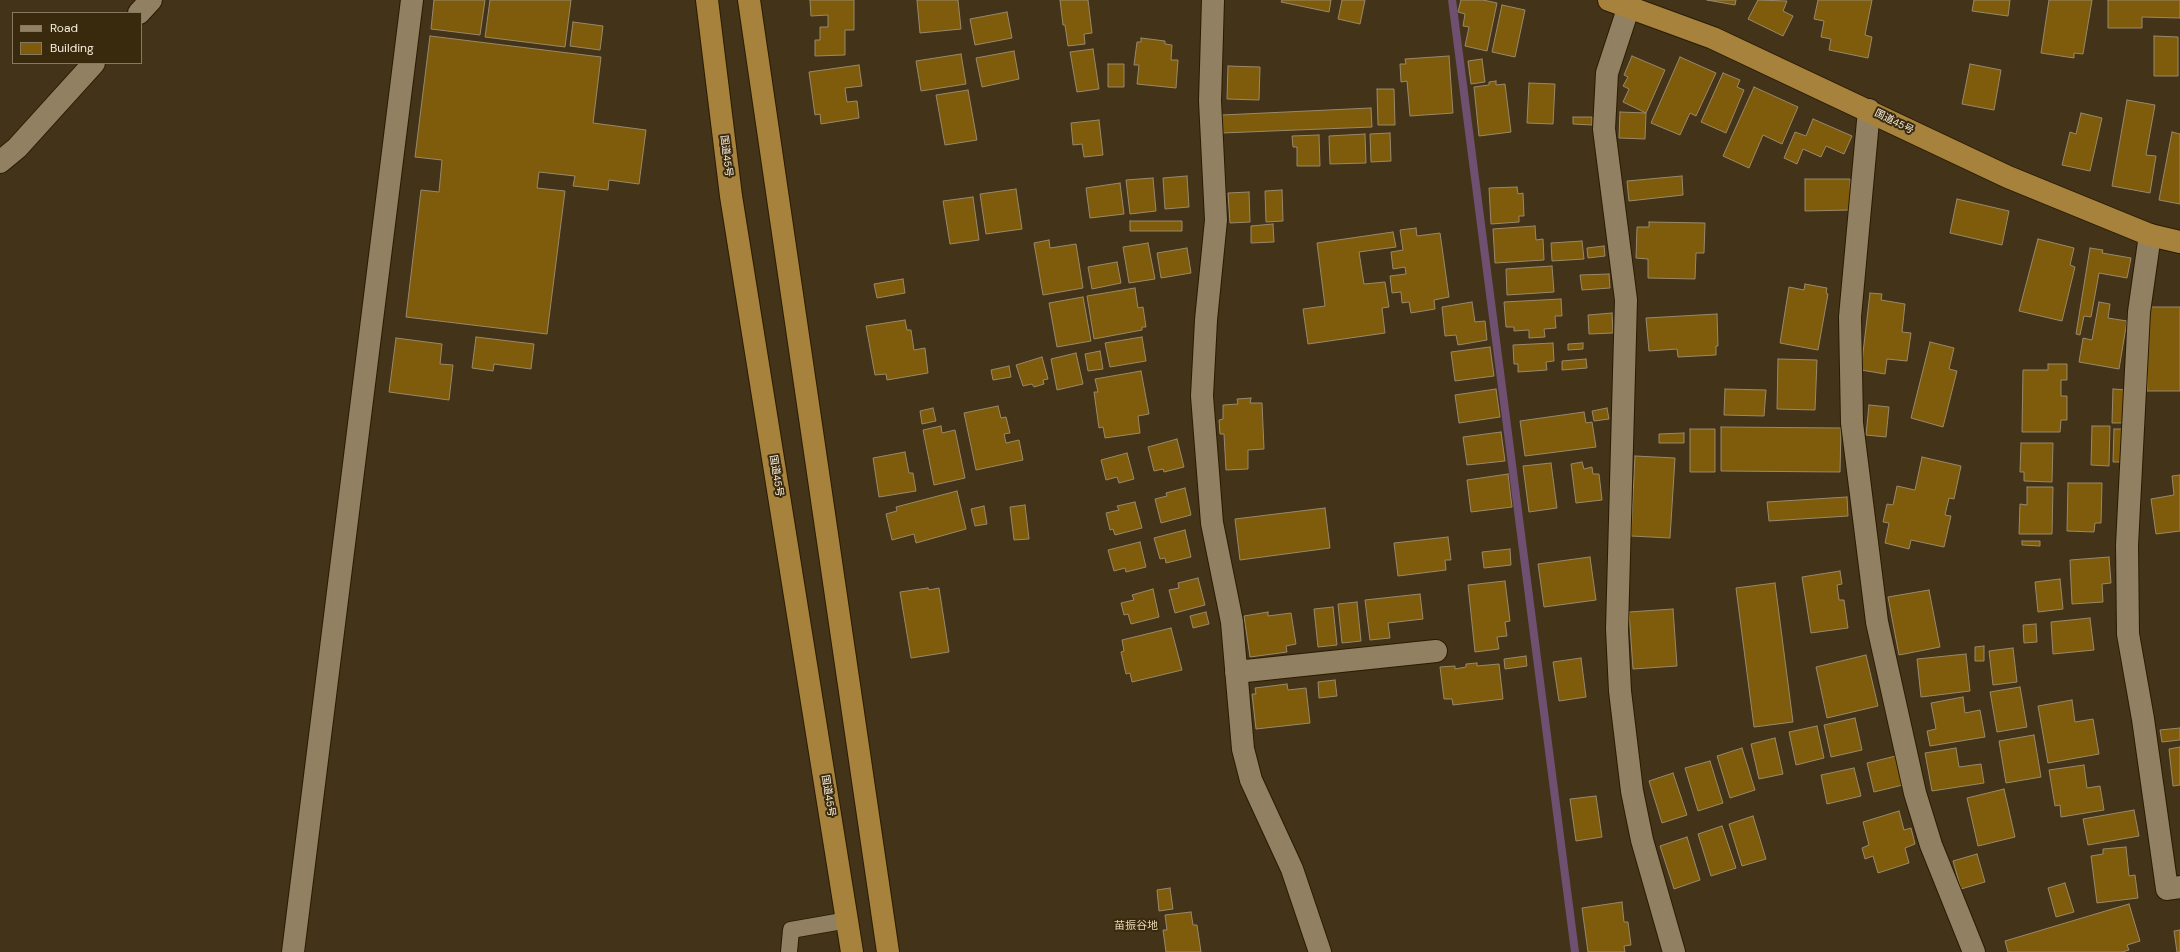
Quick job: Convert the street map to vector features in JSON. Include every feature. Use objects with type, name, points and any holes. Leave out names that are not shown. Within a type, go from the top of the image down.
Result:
[{"type":"highway","name":"国道45号","points":[[707,0],[733,204],[852,952]]},
{"type":"highway","points":[[749,0],[888,952]]},
{"type":"highway","name":"国道45号","points":[[1619,3],[1713,38],[1869,110],[2008,177],[2150,235],[2180,242]]},
{"type":"street","points":[[141,12],[151,0]]},
{"type":"street","points":[[293,952],[412,0]]},
{"type":"street","points":[[1213,0],[1210,102],[1216,220],[1206,320],[1202,396],[1212,523],[1232,622],[1243,749],[1251,780],[1292,869],[1320,952]]},
{"type":"street","points":[[1619,3],[1607,73],[1604,129],[1626,300],[1617,622],[1620,691],[1632,791],[1642,840],[1674,952]]},
{"type":"street","points":[[0,162],[17,148],[93,64]]},
{"type":"street","points":[[1869,110],[1850,317],[1852,423],[1877,622],[1915,793],[1931,845],[1974,952]]},
{"type":"street","points":[[2150,235],[2139,312],[2127,537],[2128,634],[2143,719],[2167,889],[2180,887]]},
{"type":"street","points":[[1236,672],[1436,651]]},
{"type":"lane","points":[[789,952],[791,930],[848,920]]},
{"type":"building","points":[[434,0],[485,0],[480,35],[431,29]]},
{"type":"building","points":[[490,0],[571,0],[565,47],[485,37]]},
{"type":"building","points":[[810,0],[854,0],[854,30],[845,30],[845,55],[815,56],[815,40],[820,40],[820,27],[828,27],[828,15],[811,16]]},
{"type":"building","points":[[917,0],[958,0],[961,29],[920,33]]},
{"type":"building","points":[[1060,0],[1088,0],[1092,33],[1084,34],[1085,44],[1068,46],[1065,25],[1063,25]]},
{"type":"building","points":[[1282,0],[1331,0],[1329,12],[1281,2]]},
{"type":"building","points":[[1342,0],[1365,0],[1360,24],[1338,19]]},
{"type":"building","points":[[1461,0],[1483,0],[1497,3],[1487,51],[1465,46],[1469,27],[1463,26],[1465,14],[1458,12]]},
{"type":"building","points":[[1707,0],[1736,0],[1735,5]]},
{"type":"building","points":[[1758,0],[1787,1],[1783,11],[1793,16],[1783,36],[1748,19]]},
{"type":"building","points":[[1818,0],[1872,0],[1865,35],[1872,37],[1868,58],[1829,50],[1831,39],[1821,37],[1824,21],[1814,19]]},
{"type":"building","points":[[1974,0],[2010,0],[2008,16],[1972,11]]},
{"type":"building","points":[[2049,0],[2092,0],[2083,54],[2074,53],[2074,58],[2041,53]]},
{"type":"building","points":[[2108,0],[2180,0],[2180,18],[2142,17],[2142,28],[2108,28]]},
{"type":"building","points":[[1502,5],[1525,10],[1515,57],[1492,52]]},
{"type":"building","points":[[1007,12],[1012,38],[975,45],[970,19]]},
{"type":"building","points":[[573,22],[603,26],[600,50],[570,46]]},
{"type":"building","points":[[430,36],[601,57],[593,123],[646,130],[639,184],[609,180],[608,190],[573,186],[575,176],[539,172],[537,188],[565,191],[547,334],[406,317],[421,190],[439,192],[442,160],[415,157]]},
{"type":"building","points":[[2154,36],[2178,37],[2178,76],[2154,76]]},
{"type":"building","points":[[1141,38],[1165,41],[1165,44],[1172,45],[1171,60],[1178,60],[1176,88],[1137,84],[1139,65],[1134,65],[1137,42],[1141,42]]},
{"type":"building","points":[[1093,49],[1099,89],[1077,92],[1070,52]]},
{"type":"building","points":[[1014,51],[1019,79],[982,87],[976,58]]},
{"type":"building","points":[[961,54],[966,84],[921,91],[916,61]]},
{"type":"building","points":[[1449,56],[1453,113],[1410,116],[1407,81],[1401,82],[1400,64],[1406,64],[1405,59]]},
{"type":"building","points":[[1632,56],[1665,70],[1646,113],[1623,102],[1629,89],[1623,86],[1628,77],[1624,75]]},
{"type":"building","points":[[1680,57],[1716,73],[1696,116],[1690,113],[1680,135],[1651,123]]},
{"type":"building","points":[[1482,59],[1485,82],[1471,84],[1468,61]]},
{"type":"building","points":[[1108,64],[1124,64],[1124,87],[1108,87]]},
{"type":"building","points":[[1970,64],[2001,70],[1994,110],[1962,104]]},
{"type":"building","points":[[859,65],[862,86],[845,88],[847,102],[857,101],[859,118],[821,124],[820,114],[815,115],[809,72]]},
{"type":"building","points":[[1228,66],[1260,67],[1259,100],[1227,99]]},
{"type":"building","points":[[1723,73],[1740,80],[1737,87],[1744,90],[1726,133],[1701,122]]},
{"type":"building","points":[[1496,81],[1496,85],[1505,84],[1511,132],[1479,136],[1474,87],[1489,85],[1489,82]]},
{"type":"building","points":[[1529,83],[1555,84],[1553,124],[1527,123]]},
{"type":"building","points":[[1754,87],[1798,107],[1782,144],[1763,135],[1749,168],[1723,156]]},
{"type":"building","points":[[1377,89],[1394,89],[1395,125],[1378,125]]},
{"type":"building","points":[[968,90],[977,140],[945,145],[936,95]]},
{"type":"building","points":[[2127,100],[2155,105],[2146,155],[2156,156],[2150,193],[2112,186]]},
{"type":"building","points":[[1371,108],[1372,127],[1222,133],[1222,115]]},
{"type":"building","points":[[1620,112],[1646,113],[1645,139],[1619,138]]},
{"type":"building","points":[[2081,113],[2102,118],[2090,171],[2062,165],[2070,132],[2076,134]]},
{"type":"building","points":[[1573,117],[1592,117],[1592,125],[1573,124]]},
{"type":"building","points":[[1813,119],[1852,136],[1844,154],[1826,146],[1821,157],[1803,149],[1797,164],[1784,158],[1795,132],[1806,136]]},
{"type":"building","points":[[1099,120],[1103,155],[1084,157],[1082,144],[1073,145],[1071,123]]},
{"type":"building","points":[[2172,132],[2180,134],[2180,204],[2159,200]]},
{"type":"building","points":[[1390,133],[1391,161],[1371,162],[1370,134]]},
{"type":"building","points":[[1365,134],[1366,163],[1330,164],[1329,136]]},
{"type":"building","points":[[1319,135],[1320,166],[1297,166],[1297,147],[1293,147],[1292,136]]},
{"type":"building","points":[[1187,176],[1189,207],[1165,209],[1163,178]]},
{"type":"building","points":[[1682,176],[1683,195],[1629,201],[1627,181]]},
{"type":"building","points":[[1153,178],[1156,211],[1130,214],[1126,180]]},
{"type":"building","points":[[1805,179],[1850,179],[1851,210],[1805,211]]},
{"type":"building","points":[[1120,183],[1124,214],[1090,218],[1086,188]]},
{"type":"building","points":[[1517,187],[1518,194],[1523,193],[1524,216],[1519,216],[1519,222],[1491,224],[1489,188]]},
{"type":"building","points":[[1016,189],[1022,229],[986,234],[980,194]]},
{"type":"building","points":[[1282,190],[1283,221],[1266,222],[1265,191]]},
{"type":"building","points":[[1249,192],[1250,222],[1230,223],[1228,193]]},
{"type":"building","points":[[973,197],[979,240],[950,244],[943,201]]},
{"type":"building","points":[[1957,199],[2009,211],[2002,245],[1950,233]]},
{"type":"building","points":[[1130,221],[1182,221],[1182,231],[1130,231]]},
{"type":"building","points":[[1649,222],[1705,223],[1704,253],[1696,253],[1695,279],[1648,278],[1648,259],[1636,258],[1637,227],[1649,227]]},
{"type":"building","points":[[1273,224],[1274,242],[1251,243],[1251,226]]},
{"type":"building","points":[[1535,226],[1536,240],[1543,239],[1544,260],[1495,263],[1493,229]]},
{"type":"building","points":[[1416,228],[1417,236],[1440,233],[1449,297],[1434,300],[1435,309],[1411,313],[1409,302],[1402,303],[1401,292],[1392,293],[1390,276],[1406,274],[1405,267],[1393,269],[1391,252],[1403,250],[1400,230]]},
{"type":"building","points":[[1393,232],[1396,247],[1359,252],[1364,284],[1385,282],[1389,307],[1382,308],[1385,333],[1308,344],[1303,309],[1325,306],[1317,243]]},
{"type":"building","points":[[2038,239],[2074,248],[2070,265],[2075,267],[2062,321],[2019,311]]},
{"type":"building","points":[[1049,240],[1050,248],[1076,244],[1083,288],[1043,295],[1034,243]]},
{"type":"building","points":[[1582,241],[1584,259],[1552,261],[1551,243]]},
{"type":"building","points":[[1148,243],[1155,279],[1129,283],[1123,247]]},
{"type":"building","points":[[1604,246],[1605,256],[1588,258],[1587,248]]},
{"type":"building","points":[[1187,248],[1191,273],[1161,278],[1157,253]]},
{"type":"building","points":[[2090,248],[2103,250],[2102,253],[2131,258],[2127,278],[2099,273],[2091,317],[2084,316],[2080,335],[2076,334]]},
{"type":"building","points":[[1117,262],[1121,283],[1092,289],[1088,267]]},
{"type":"building","points":[[1552,266],[1554,292],[1507,295],[1506,269]]},
{"type":"building","points":[[1609,274],[1610,288],[1582,290],[1580,275]]},
{"type":"building","points":[[903,279],[905,293],[877,298],[874,284]]},
{"type":"building","points":[[1805,284],[1827,288],[1826,293],[1828,294],[1818,350],[1780,343],[1789,287],[1804,290]]},
{"type":"building","points":[[1135,288],[1138,308],[1143,307],[1146,327],[1142,327],[1142,330],[1094,339],[1087,296]]},
{"type":"building","points":[[1870,293],[1882,294],[1881,300],[1905,304],[1902,332],[1911,333],[1907,361],[1887,359],[1885,374],[1861,370]]},
{"type":"building","points":[[1083,297],[1091,341],[1057,347],[1049,303]]},
{"type":"building","points":[[1561,299],[1562,316],[1555,316],[1556,328],[1544,329],[1545,337],[1529,338],[1529,330],[1514,331],[1514,327],[1506,327],[1504,302]]},
{"type":"building","points":[[1472,302],[1475,322],[1485,321],[1487,340],[1458,345],[1456,335],[1445,336],[1442,307]]},
{"type":"building","points":[[2099,302],[2110,304],[2108,318],[2127,321],[2119,369],[2079,362],[2083,338],[2092,340]]},
{"type":"building","points":[[2147,307],[2180,307],[2180,391],[2147,391]]},
{"type":"building","points":[[1612,313],[1613,333],[1589,334],[1588,315]]},
{"type":"building","points":[[1717,314],[1718,346],[1716,346],[1716,355],[1678,357],[1677,349],[1649,351],[1646,318]]},
{"type":"building","points":[[905,320],[907,330],[911,330],[914,350],[925,348],[928,373],[887,380],[886,374],[875,375],[866,326]]},
{"type":"building","points":[[476,337],[534,344],[531,369],[494,364],[493,371],[472,368]]},
{"type":"building","points":[[1142,337],[1146,361],[1110,367],[1105,343]]},
{"type":"building","points":[[396,338],[442,344],[440,364],[453,365],[449,400],[389,392]]},
{"type":"building","points":[[1930,342],[1954,348],[1949,369],[1957,371],[1943,427],[1911,418]]},
{"type":"building","points":[[1553,343],[1554,361],[1546,362],[1547,370],[1518,372],[1518,364],[1514,364],[1513,345]]},
{"type":"building","points":[[1583,343],[1583,349],[1568,350],[1568,344]]},
{"type":"building","points":[[1490,347],[1494,376],[1455,381],[1451,352]]},
{"type":"building","points":[[1100,351],[1103,369],[1088,371],[1085,354]]},
{"type":"building","points":[[1076,353],[1083,384],[1057,390],[1051,359]]},
{"type":"building","points":[[1042,357],[1048,379],[1043,380],[1044,384],[1034,387],[1032,384],[1023,386],[1016,365]]},
{"type":"building","points":[[1586,359],[1587,368],[1562,370],[1562,361]]},
{"type":"building","points":[[1778,359],[1817,360],[1815,410],[1777,409]]},
{"type":"building","points":[[2048,364],[2067,364],[2067,380],[2061,380],[2061,396],[2067,396],[2067,420],[2061,420],[2060,432],[2022,432],[2023,370],[2048,370]]},
{"type":"building","points":[[1009,366],[1011,377],[993,380],[991,370]]},
{"type":"building","points":[[1141,371],[1149,414],[1138,416],[1140,433],[1105,438],[1103,427],[1099,428],[1094,392],[1098,392],[1095,379]]},
{"type":"building","points":[[1496,389],[1500,417],[1459,423],[1455,395]]},
{"type":"building","points":[[1725,389],[1766,390],[1764,416],[1724,415]]},
{"type":"building","points":[[2113,389],[2127,390],[2127,423],[2112,423]]},
{"type":"building","points":[[1251,398],[1250,403],[1262,403],[1264,449],[1248,450],[1248,469],[1226,470],[1224,434],[1220,434],[1219,420],[1223,419],[1223,405],[1238,404],[1237,399]]},
{"type":"building","points":[[1869,405],[1889,407],[1886,437],[1866,435]]},
{"type":"building","points":[[998,406],[1001,418],[1006,417],[1010,433],[1004,434],[1006,443],[1019,440],[1023,460],[976,470],[964,413]]},
{"type":"building","points":[[933,408],[936,421],[922,424],[920,411]]},
{"type":"building","points":[[1607,408],[1609,419],[1594,421],[1592,411]]},
{"type":"building","points":[[1584,412],[1586,423],[1592,422],[1596,447],[1525,456],[1520,421]]},
{"type":"building","points":[[941,426],[942,433],[955,430],[965,478],[934,485],[923,430]]},
{"type":"building","points":[[2092,426],[2110,426],[2109,466],[2091,465]]},
{"type":"building","points":[[1721,427],[1841,428],[1840,472],[1721,471]]},
{"type":"building","points":[[1690,429],[1715,429],[1715,472],[1690,472]]},
{"type":"building","points":[[2114,429],[2125,429],[2125,462],[2113,462]]},
{"type":"building","points":[[1501,432],[1505,461],[1467,465],[1463,437]]},
{"type":"building","points":[[1684,433],[1684,443],[1659,443],[1659,434]]},
{"type":"building","points":[[1177,439],[1184,467],[1164,472],[1163,469],[1154,471],[1148,447]]},
{"type":"building","points":[[2021,443],[2053,443],[2052,482],[2024,481],[2024,472],[2020,472]]},
{"type":"building","points":[[905,452],[909,473],[913,473],[916,491],[879,497],[873,458]]},
{"type":"building","points":[[1127,453],[1134,479],[1119,483],[1117,477],[1106,480],[1101,460]]},
{"type":"building","points":[[1635,456],[1675,458],[1670,538],[1631,536]]},
{"type":"building","points":[[1922,457],[1961,466],[1954,499],[1949,498],[1945,515],[1951,516],[1944,547],[1911,540],[1909,549],[1885,543],[1889,523],[1883,522],[1887,504],[1893,505],[1897,486],[1915,490]]},
{"type":"building","points":[[1582,462],[1584,469],[1592,467],[1593,474],[1599,474],[1602,500],[1576,503],[1571,464]]},
{"type":"building","points":[[1551,463],[1557,508],[1529,512],[1523,466]]},
{"type":"building","points":[[1508,474],[1512,507],[1471,512],[1467,480]]},
{"type":"building","points":[[2180,475],[2180,531],[2156,534],[2151,499],[2174,495],[2172,476]]},
{"type":"building","points":[[2068,483],[2102,483],[2101,523],[2095,523],[2094,532],[2067,531]]},
{"type":"building","points":[[2027,487],[2053,487],[2052,534],[2019,534],[2020,504],[2027,505]]},
{"type":"building","points":[[1185,488],[1191,515],[1161,523],[1155,499],[1167,496],[1166,493]]},
{"type":"building","points":[[957,491],[966,529],[916,543],[914,534],[892,540],[886,514],[897,511],[896,507]]},
{"type":"building","points":[[1847,497],[1848,516],[1769,521],[1767,502]]},
{"type":"building","points":[[1135,502],[1142,528],[1115,535],[1113,529],[1110,530],[1106,513],[1119,510],[1117,506]]},
{"type":"building","points":[[1025,505],[1029,539],[1014,540],[1010,507]]},
{"type":"building","points":[[984,506],[987,524],[975,526],[971,509]]},
{"type":"building","points":[[1325,508],[1330,548],[1240,560],[1235,519]]},
{"type":"building","points":[[1185,530],[1191,557],[1166,563],[1165,558],[1160,559],[1154,538]]},
{"type":"building","points":[[1448,537],[1451,560],[1445,560],[1446,570],[1398,576],[1394,543]]},
{"type":"building","points":[[2022,541],[2040,541],[2040,546],[2022,545]]},
{"type":"building","points":[[1140,542],[1146,567],[1126,572],[1125,568],[1114,571],[1108,550]]},
{"type":"building","points":[[1510,549],[1511,565],[1484,568],[1482,552]]},
{"type":"building","points":[[1590,557],[1596,600],[1544,607],[1538,564]]},
{"type":"building","points":[[2109,557],[2111,583],[2102,584],[2103,602],[2072,604],[2070,560]]},
{"type":"building","points":[[1840,571],[1842,584],[1837,585],[1839,600],[1844,600],[1848,628],[1811,633],[1802,577]]},
{"type":"building","points":[[1198,578],[1205,605],[1175,613],[1169,590],[1179,588],[1178,583]]},
{"type":"building","points":[[2060,579],[2063,609],[2038,612],[2035,582]]},
{"type":"building","points":[[1505,581],[1510,621],[1505,622],[1507,636],[1497,637],[1499,649],[1475,652],[1468,585]]},
{"type":"building","points":[[1775,583],[1793,722],[1754,727],[1736,588]]},
{"type":"building","points":[[928,588],[929,590],[939,588],[949,652],[911,658],[900,592]]},
{"type":"building","points":[[1153,589],[1159,617],[1131,624],[1128,614],[1124,615],[1121,603],[1134,600],[1132,595]]},
{"type":"building","points":[[1929,590],[1940,647],[1899,655],[1888,597]]},
{"type":"building","points":[[1420,594],[1423,619],[1388,623],[1390,638],[1370,640],[1365,600]]},
{"type":"building","points":[[1357,602],[1361,641],[1342,643],[1338,604]]},
{"type":"building","points":[[1333,607],[1337,645],[1318,647],[1314,609]]},
{"type":"building","points":[[1673,609],[1677,666],[1633,669],[1629,612]]},
{"type":"building","points":[[1206,612],[1209,624],[1193,628],[1190,616]]},
{"type":"building","points":[[1268,612],[1268,616],[1291,613],[1296,644],[1286,646],[1287,652],[1250,657],[1244,616]]},
{"type":"building","points":[[2090,618],[2094,650],[2053,654],[2051,622]]},
{"type":"building","points":[[2036,624],[2037,642],[2024,643],[2023,625]]},
{"type":"building","points":[[1171,628],[1182,670],[1132,682],[1130,673],[1126,674],[1121,652],[1124,651],[1122,640]]},
{"type":"building","points":[[1984,646],[1984,661],[1975,661],[1975,647]]},
{"type":"building","points":[[2013,648],[2017,682],[1993,685],[1989,651]]},
{"type":"building","points":[[1966,654],[1970,691],[1921,697],[1917,659]]},
{"type":"building","points":[[1866,655],[1878,706],[1827,718],[1816,667]]},
{"type":"building","points":[[1526,656],[1527,666],[1505,669],[1504,659]]},
{"type":"building","points":[[1581,658],[1586,697],[1559,701],[1553,662]]},
{"type":"building","points":[[1477,663],[1477,666],[1499,664],[1503,699],[1453,705],[1452,699],[1444,699],[1440,667],[1455,666],[1455,669],[1466,667],[1466,664]]},
{"type":"building","points":[[1335,680],[1337,696],[1319,698],[1318,682]]},
{"type":"building","points":[[1287,684],[1288,690],[1306,688],[1310,723],[1256,729],[1252,694],[1256,694],[1255,688]]},
{"type":"building","points":[[2020,687],[2027,727],[1997,732],[1990,692]]},
{"type":"building","points":[[1963,697],[1965,713],[1980,710],[1985,737],[1930,746],[1927,731],[1936,729],[1931,703]]},
{"type":"building","points":[[2072,700],[2075,722],[2093,719],[2099,754],[2048,763],[2038,706]]},
{"type":"building","points":[[1855,718],[1862,750],[1831,757],[1824,725]]},
{"type":"building","points":[[1817,726],[1824,758],[1796,765],[1789,732]]},
{"type":"building","points":[[2180,728],[2180,740],[2162,742],[2160,730]]},
{"type":"building","points":[[2034,735],[2041,777],[2006,783],[1999,741]]},
{"type":"building","points":[[1775,738],[1783,774],[1759,779],[1751,744]]},
{"type":"building","points":[[2180,747],[2180,785],[2173,786],[2169,749]]},
{"type":"building","points":[[1742,748],[1755,790],[1730,798],[1717,756]]},
{"type":"building","points":[[1956,748],[1959,767],[1981,764],[1984,783],[1932,791],[1925,753]]},
{"type":"building","points":[[1900,755],[1907,784],[1874,792],[1867,763]]},
{"type":"building","points":[[1710,761],[1723,803],[1698,811],[1685,768]]},
{"type":"building","points":[[2084,765],[2087,788],[2100,786],[2104,810],[2061,817],[2060,805],[2055,806],[2049,770]]},
{"type":"building","points":[[1854,768],[1861,796],[1827,804],[1821,775]]},
{"type":"building","points":[[1673,773],[1687,815],[1662,823],[1649,781]]},
{"type":"building","points":[[2004,789],[2015,837],[1978,846],[1967,798]]},
{"type":"building","points":[[1596,796],[1602,837],[1576,841],[1570,799]]},
{"type":"building","points":[[2134,810],[2139,836],[2088,845],[2083,819]]},
{"type":"building","points":[[1899,811],[1904,830],[1911,828],[1915,844],[1905,848],[1909,863],[1878,873],[1873,856],[1865,859],[1862,848],[1869,845],[1863,822]]},
{"type":"building","points":[[1753,816],[1766,859],[1742,866],[1729,824]]},
{"type":"building","points":[[1722,826],[1736,868],[1711,876],[1698,834]]},
{"type":"building","points":[[1687,837],[1700,880],[1674,889],[1660,846]]},
{"type":"building","points":[[2126,847],[2129,876],[2135,875],[2138,898],[2097,903],[2091,856],[2103,854],[2103,849]]},
{"type":"building","points":[[1977,854],[1985,882],[1961,889],[1953,861]]},
{"type":"building","points":[[2065,883],[2074,912],[2056,917],[2048,888]]},
{"type":"building","points":[[1170,888],[1173,909],[1159,911],[1157,890]]},
{"type":"building","points":[[1622,902],[1624,922],[1628,922],[1631,945],[1624,946],[1625,952],[1588,952],[1582,908]]},
{"type":"building","points":[[2129,904],[2140,941],[2127,945],[2129,950],[2122,952],[2008,952],[2005,941]]},
{"type":"building","points":[[1191,912],[1193,925],[1197,925],[1201,952],[1166,952],[1163,930],[1167,930],[1165,915]]},
{"type":"building","points":[[2180,930],[2180,952],[2177,952],[2174,931]]},
{"type":"waterway","points":[[1452,0],[1575,952]]},
{"type":"district","name":"苗振谷地","points":[[1136,926]]}]
